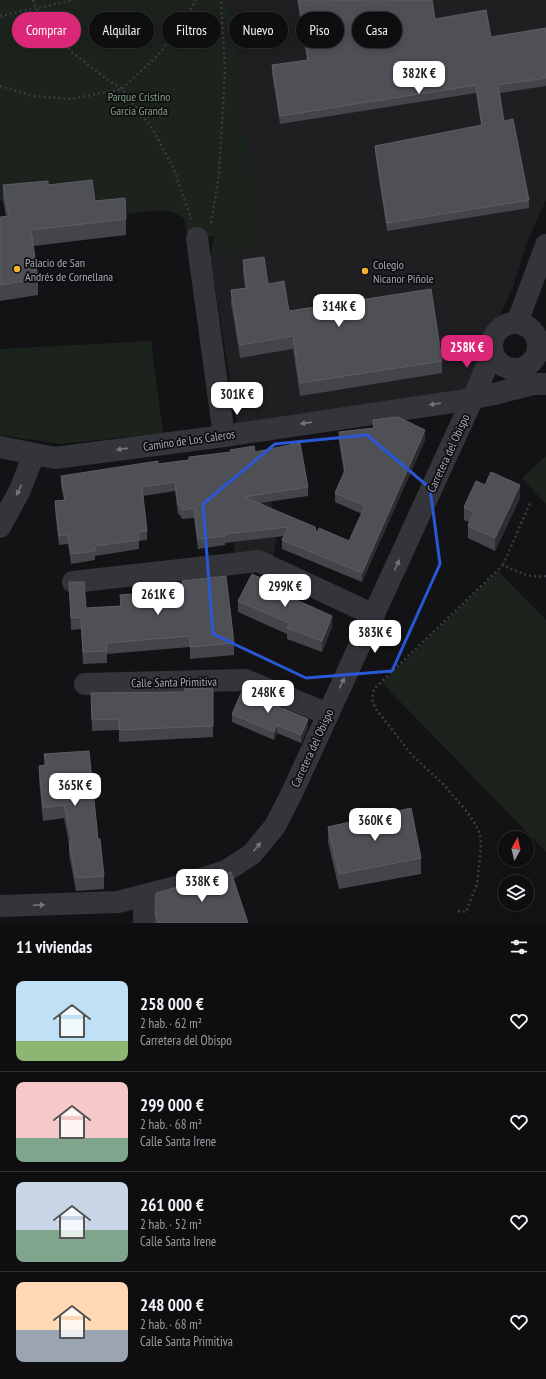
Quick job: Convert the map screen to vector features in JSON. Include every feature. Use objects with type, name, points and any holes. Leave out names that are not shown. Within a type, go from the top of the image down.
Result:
[{"type":"street","points":[[197,238],[224,436]]},
{"type":"street","points":[[515,370],[524,368],[542,356],[531,324],[544,260]]},
{"type":"street","points":[[531,324],[510,324],[502,327],[496,332],[492,339],[492,354],[496,361],[502,366],[515,370],[539,384]]},
{"type":"street","name":"Carretera del Obispo","points":[[0,906],[118,902],[176,887],[226,871],[252,854],[275,826],[374,615],[484,396],[492,354]]},
{"type":"street","name":"Carretera del Obispo","points":[[484,396],[515,370]]},
{"type":"street","points":[[484,396],[539,384]]},
{"type":"street","name":"Camino de Los Caleros","points":[[0,447],[55,458],[224,436],[484,396]]},
{"type":"street","points":[[0,527],[20,490],[34,454]]},
{"type":"street","points":[[73,582],[258,561],[374,615]]},
{"type":"street","name":"Calle Santa Primitiva","points":[[85,684],[245,680],[328,714]]},
{"type":"street","points":[[144,895],[144,923]]},
{"type":"path","points":[[33,0],[36,8],[49,27],[73,53],[122,89],[152,128],[174,169],[197,238],[210,228],[219,175],[225,70],[221,0]]},
{"type":"path","points":[[0,16],[74,0]]},
{"type":"path","points":[[0,86],[33,96],[71,99],[122,89],[158,56],[178,31],[196,0]]},
{"type":"path","points":[[458,911],[466,912],[477,884],[481,846],[480,834],[468,813],[444,785],[412,754],[375,708],[372,698],[374,689],[503,565],[531,501]]},
{"type":"path","points":[[503,565],[526,575],[536,577],[546,576]]},
{"type":"highlighted area","points":[[367,435],[430,488],[440,564],[392,671],[306,678],[213,634],[203,504],[275,444]]},
{"type":"shaded area","name":"Colegio Nicanor Piñole","points":[[230,0],[546,0],[546,200],[528,240],[513,287],[465,389],[237,425],[210,256],[261,249],[236,48],[288,48],[288,12],[231,12]]},
{"type":"shaded area","points":[[271,500],[273,515],[279,525],[273,556],[235,553],[231,523],[244,504]]},
{"type":"green space","name":"Parque Cristino García Granda","points":[[0,0],[230,0],[231,12],[229,12],[229,48],[236,48],[261,249],[210,256],[215,236],[188,240],[184,218],[172,212],[159,210],[125,214],[22,198],[0,201]]},
{"type":"green space","points":[[151,341],[163,433],[61,444],[0,435],[0,349]]},
{"type":"green space","points":[[546,456],[546,504],[522,478]]},
{"type":"green space","points":[[498,571],[546,620],[546,852],[534,840],[534,831],[526,831],[382,683]]},
{"type":"building","points":[[299,0],[432,0],[435,19],[486,10],[491,37],[546,28],[546,78],[498,85],[504,121],[513,119],[529,200],[387,223],[375,146],[482,125],[476,85],[280,116],[272,65],[308,60],[306,48],[344,48],[344,12],[301,12]]},
{"type":"building","name":"Palacio de San Andrés de Cornellana","points":[[92,180],[95,201],[125,198],[126,219],[31,230],[38,279],[0,285],[0,217],[9,216],[3,185],[48,181],[48,185]]},
{"type":"building","points":[[264,257],[268,284],[284,281],[289,311],[431,289],[442,361],[300,383],[293,336],[240,345],[231,290],[247,288],[243,260]]},
{"type":"building","points":[[398,417],[425,430],[362,573],[282,540],[288,527],[225,534],[225,536],[198,539],[194,508],[182,510],[178,505],[175,482],[142,487],[147,531],[138,532],[139,540],[95,546],[95,551],[71,554],[68,535],[59,536],[55,501],[65,500],[61,476],[158,461],[158,464],[189,460],[189,457],[231,452],[230,450],[254,446],[255,452],[300,443],[308,487],[244,497],[315,527],[317,534],[319,528],[349,541],[365,506],[335,493],[345,470],[339,432],[374,428],[373,420]]},
{"type":"building","points":[[491,472],[520,485],[495,538],[468,526],[474,512],[464,507],[476,481],[485,485]]},
{"type":"building","points":[[252,574],[274,584],[272,589],[332,616],[322,641],[287,628],[289,623],[238,601]]},
{"type":"building","points":[[226,576],[234,643],[190,647],[190,636],[106,643],[107,651],[83,652],[81,617],[71,618],[69,582],[84,582],[86,608],[121,606],[120,595],[183,590],[182,581]]},
{"type":"building","points":[[185,688],[212,688],[213,726],[119,730],[119,719],[92,720],[91,693],[185,692]]},
{"type":"building","points":[[242,691],[308,719],[301,735],[277,725],[274,732],[232,714]]},
{"type":"building","points":[[89,751],[98,839],[100,839],[104,876],[76,878],[69,842],[72,841],[64,805],[43,808],[39,766],[47,765],[44,754]]},
{"type":"building","points":[[411,808],[421,858],[339,874],[328,827]]},
{"type":"building","points":[[231,872],[248,923],[158,923],[155,912],[156,893]]},
{"type":"place","name":"Palacio de San Andrés de Cornellana","points":[[17,269]]},
{"type":"place","name":"Colegio Nicanor Piñole","points":[[365,271]]}]
